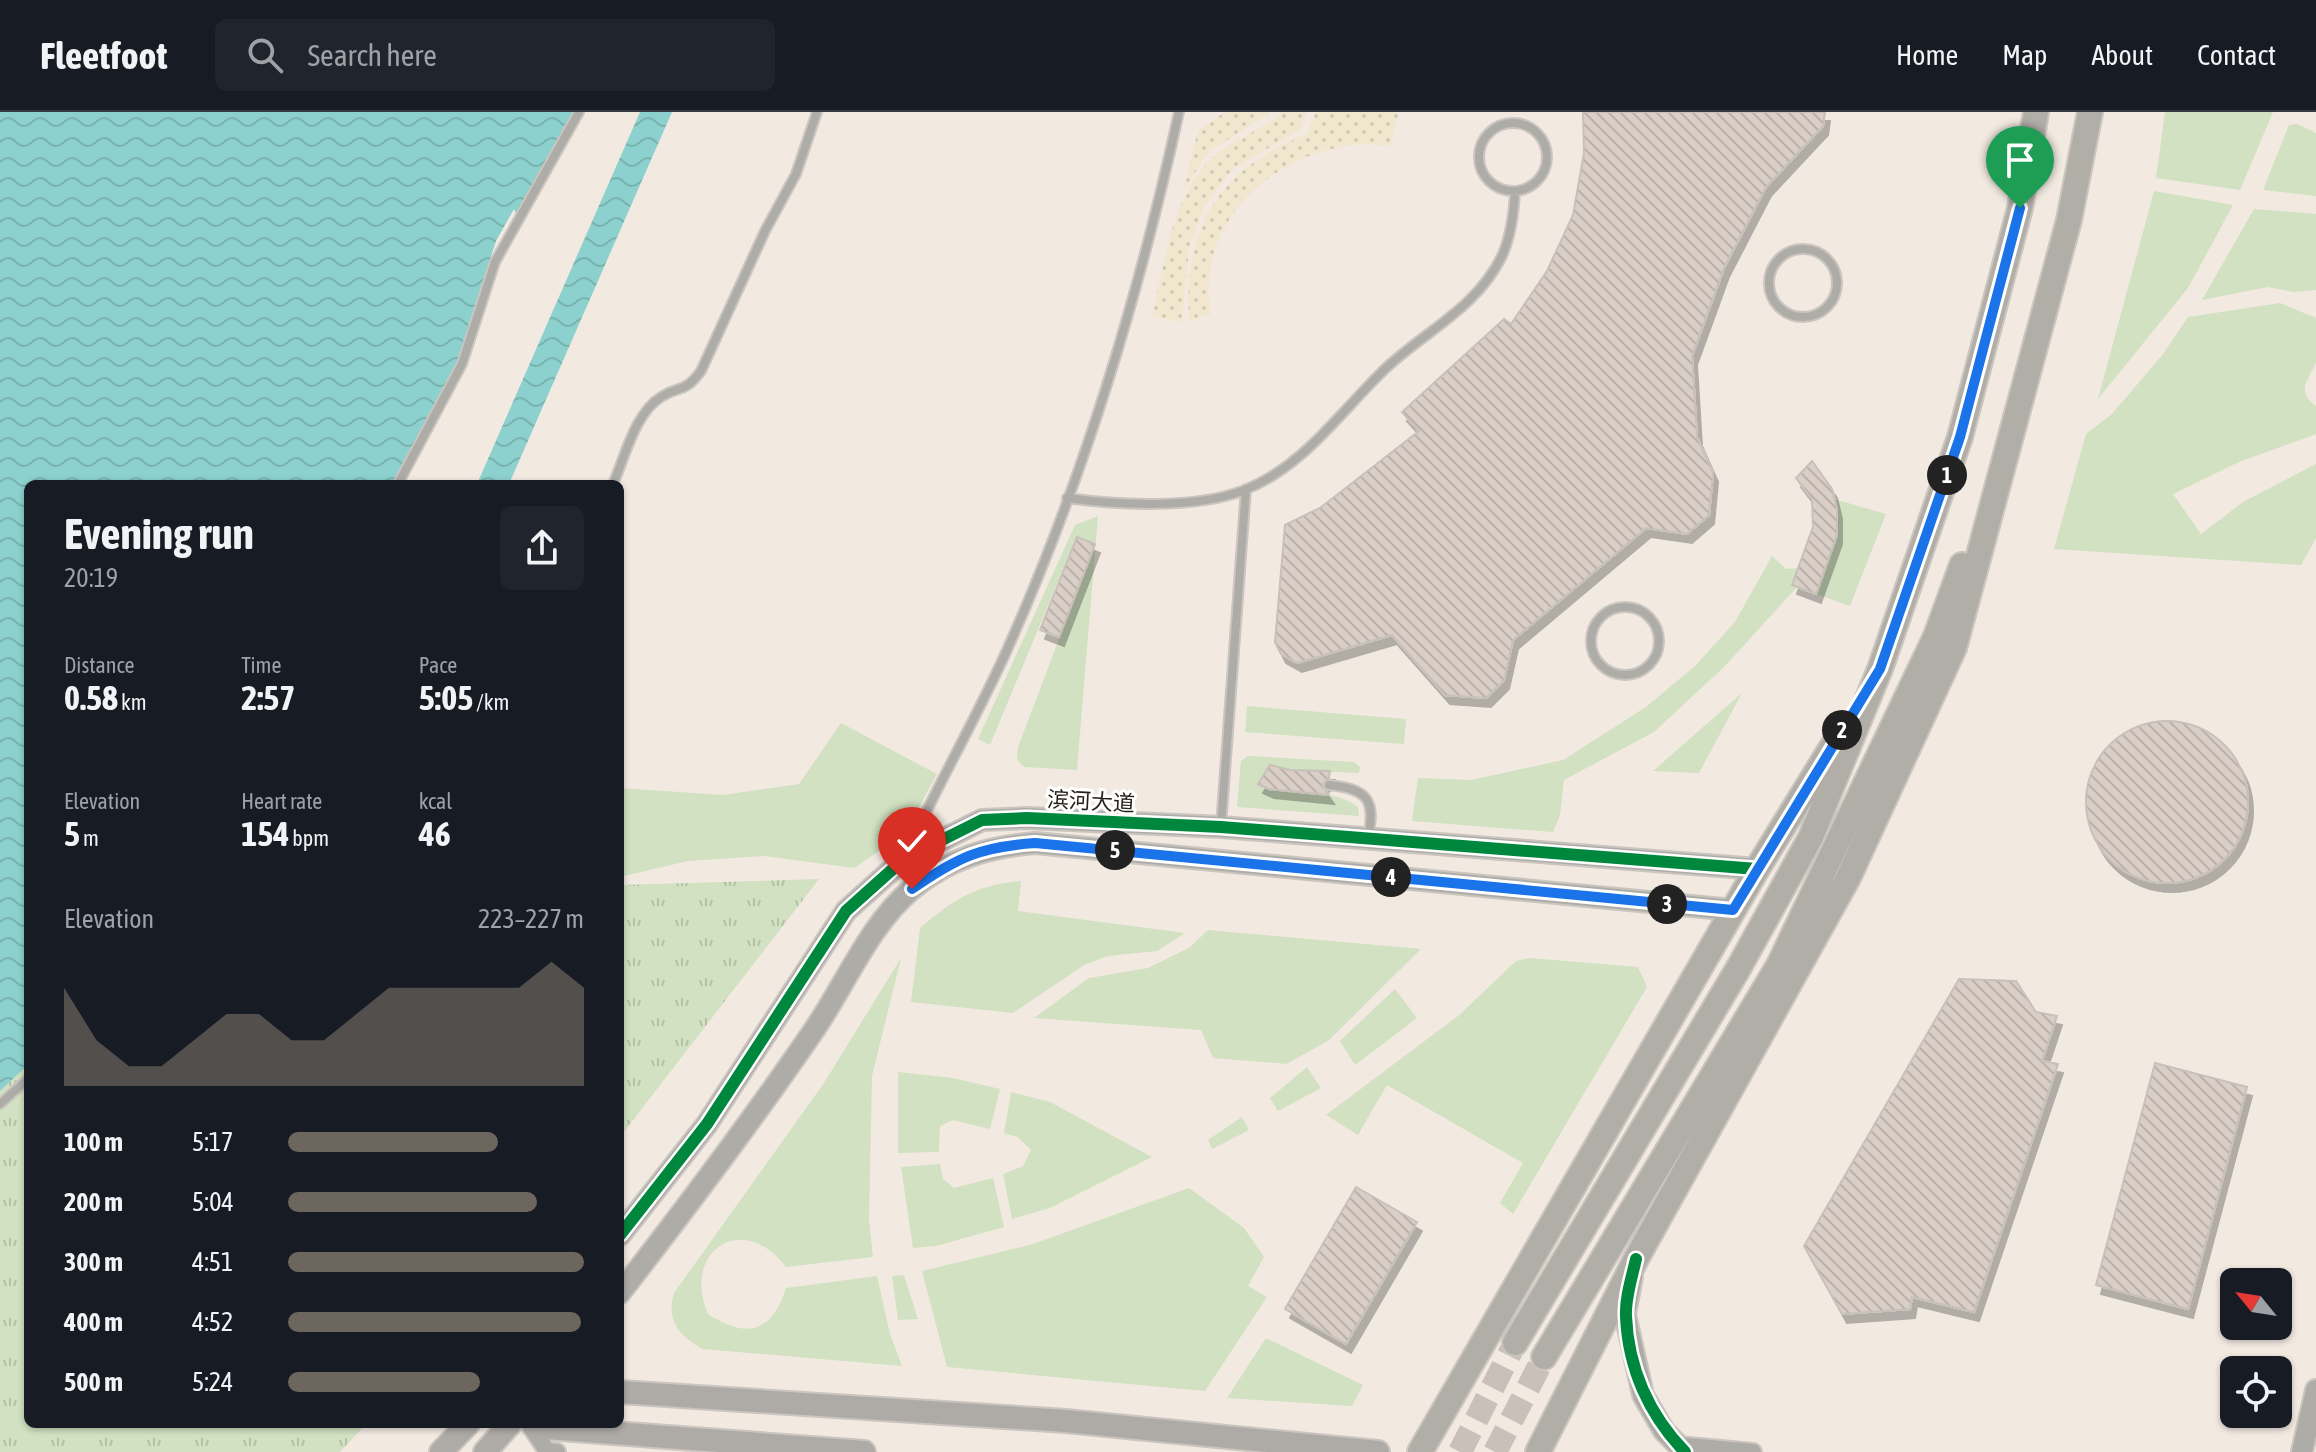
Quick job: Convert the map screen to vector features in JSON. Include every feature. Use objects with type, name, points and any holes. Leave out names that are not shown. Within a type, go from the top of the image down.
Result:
[{"type":"main road","points":[[1515,1343],[1738,969],[1811,837],[1880,669],[1960,437],[2020,208],[2036,112]]},
{"type":"main road","points":[[1538,1452],[1636,1259],[1848,878],[1954,648],[2069,220],[2090,112]]},
{"type":"main road","points":[[1544,1357],[1779,965],[1936,636],[2011,435]]},
{"type":"main road","points":[[1420,1452],[1757,869],[1880,669]]},
{"type":"main road","points":[[624,1392],[1066,1421],[1378,1452]]},
{"type":"main road","points":[[441,1452],[464,1428]]},
{"type":"main road","points":[[485,1452],[506,1428]]},
{"type":"main road","points":[[548,1428],[864,1452]]},
{"type":"street","name":"滨河大道","points":[[624,1230],[707,1124],[846,911],[904,859],[982,820],[1027,818],[1221,827],[1757,869]]},
{"type":"street","name":"滨河大道","points":[[624,1288],[729,1153],[815,1030],[883,919],[912,889],[949,864],[990,847],[1035,843],[1733,910]]},
{"type":"street","points":[[1636,1259],[1625,1314],[1643,1395],[1664,1431],[1681,1448],[1753,1452]]},
{"type":"street","points":[[2302,1452],[2316,1390]]},
{"type":"street","points":[[532,1428],[547,1451],[557,1452]]},
{"type":"lane","points":[[400,480],[462,364],[495,262],[579,112]]},
{"type":"lane","points":[[615,480],[645,412],[662,396],[688,389],[701,371],[765,231],[796,174],[817,112]]},
{"type":"lane","points":[[904,859],[1007,650],[1067,498],[1138,280],[1179,112]]},
{"type":"lane","points":[[1516,123],[1536,132],[1546,152],[1546,164],[1535,183],[1515,191],[1494,185],[1486,178],[1478,157],[1485,136],[1494,128],[1516,123]]},
{"type":"lane","points":[[1067,498],[1123,505],[1185,501],[1246,489],[1320,440],[1386,368],[1464,308],[1502,256],[1513,217],[1515,191]]},
{"type":"lane","points":[[1795,250],[1817,252],[1833,267],[1836,290],[1832,300],[1816,314],[1794,316],[1784,311],[1770,294],[1770,272],[1776,262],[1795,250]]},
{"type":"lane","points":[[1221,827],[1246,489]]},
{"type":"lane","points":[[1616,608],[1639,610],[1655,626],[1658,649],[1647,667],[1637,673],[1616,674],[1606,670],[1593,653],[1592,631],[1606,613],[1616,608]]},
{"type":"lane","points":[[1329,785],[1354,787],[1368,798],[1373,816],[1368,840]]},
{"type":"lane","points":[[0,1104],[24,1083]]},
{"type":"green space","points":[[2165,112],[2273,112],[2240,190],[2156,178]]},
{"type":"green space","points":[[2297,124],[2316,133],[2316,196],[2263,190],[2289,125]]},
{"type":"green space","points":[[2154,191],[2233,205],[2188,288],[2098,399]]},
{"type":"green space","points":[[2254,209],[2316,214],[2316,290],[2293,292],[2268,287],[2202,300]]},
{"type":"green space","points":[[2280,303],[2316,318],[2316,363],[2305,390],[2316,406],[2316,434],[2239,462],[2173,494],[2201,534],[2243,502],[2316,464],[2316,538],[2301,565],[2054,549],[2086,434],[2112,414],[2163,354],[2188,317]]},
{"type":"green space","points":[[1834,499],[1886,514],[1850,606],[1816,594],[1837,535]]},
{"type":"green space","points":[[1098,516],[1077,770],[1024,767],[1017,760],[1018,747],[1095,544],[1076,538],[990,745],[978,739],[1075,525]]},
{"type":"green space","points":[[1772,556],[1786,569],[1799,568],[1791,586],[1797,587],[1724,667],[1654,732],[1564,780],[1560,815],[1553,832],[1412,821],[1418,778],[1471,780],[1563,760],[1646,707],[1695,666],[1735,622]]},
{"type":"green space","points":[[1742,693],[1699,773],[1653,771]]},
{"type":"green space","points":[[1247,706],[1406,719],[1404,744],[1245,732]]},
{"type":"green space","points":[[841,723],[937,774],[905,833],[854,868],[764,856],[688,861],[624,876],[624,788],[723,795],[799,784]]},
{"type":"green space","points":[[1248,756],[1354,762],[1360,767],[1359,773],[1290,770],[1270,765],[1259,783],[1284,791],[1336,796],[1358,807],[1359,816],[1237,807],[1241,761]]},
{"type":"green space","points":[[819,879],[624,1132],[624,885]]},
{"type":"green space","points":[[1021,881],[1018,911],[1185,933],[1157,951],[1108,956],[1084,965],[1013,1013],[911,1002],[920,928],[966,895],[991,886]]},
{"type":"green space","points":[[1208,930],[1421,949],[1329,1040],[1287,1064],[1213,1058],[1201,1030],[1034,1018],[1089,978],[1148,968],[1189,948]]},
{"type":"green space","points":[[901,958],[872,1076],[869,1220],[873,1257],[786,1267],[769,1250],[752,1241],[735,1240],[709,1256],[703,1272],[702,1292],[708,1314],[734,1327],[746,1329],[765,1323],[773,1315],[786,1288],[877,1276],[890,1334],[902,1366],[702,1349],[676,1326],[672,1312],[674,1293],[824,1083]]},
{"type":"green space","points":[[1530,958],[1638,967],[1647,987],[1513,1214],[1500,1203],[1523,1163],[1387,1085],[1358,1135],[1326,1115],[1458,1016],[1516,961]]},
{"type":"green space","points":[[1395,989],[1417,1018],[1355,1065],[1340,1041]]},
{"type":"green space","points":[[1307,1067],[1321,1088],[1278,1111],[1270,1098]]},
{"type":"green space","points":[[24,1069],[24,1428],[362,1428],[340,1452],[0,1452],[0,1091]]},
{"type":"green space","points":[[898,1072],[953,1078],[1000,1089],[990,1129],[953,1120],[940,1126],[939,1152],[898,1153]]},
{"type":"green space","points":[[1011,1092],[1050,1102],[1152,1157],[1050,1208],[1012,1219],[1003,1174],[1023,1166],[1031,1150],[1018,1137],[1004,1133]]},
{"type":"green space","points":[[1242,1117],[1249,1130],[1212,1149],[1208,1140]]},
{"type":"green space","points":[[940,1164],[943,1179],[954,1188],[993,1178],[1004,1227],[936,1246],[913,1248],[901,1167]]},
{"type":"green space","points":[[1189,1188],[1244,1228],[1264,1257],[1248,1286],[1267,1297],[1205,1391],[947,1367],[922,1271],[1033,1244]]},
{"type":"green space","points":[[904,1275],[918,1319],[898,1320],[892,1276]]},
{"type":"green space","points":[[1266,1338],[1363,1385],[1352,1406],[1227,1398]]},
{"type":"sand","points":[[1225,112],[1272,112],[1209,151],[1183,191],[1198,131]]},
{"type":"sand","points":[[1282,112],[1307,112],[1299,130],[1231,170],[1204,207],[1189,248],[1182,322],[1152,316],[1172,230],[1200,170],[1215,155]]},
{"type":"sand","points":[[1316,112],[1399,112],[1390,146],[1358,144],[1322,151],[1293,163],[1267,179],[1244,200],[1227,224],[1214,252],[1209,282],[1211,314],[1189,321],[1193,257],[1200,230],[1213,206],[1229,184],[1250,165],[1306,135]]},
{"type":"water","points":[[0,112],[579,112],[518,218],[514,209],[496,241],[470,321],[462,363],[394,480],[24,480],[24,1069],[0,1091]]},
{"type":"water","points":[[640,112],[672,112],[511,480],[479,480]]},
{"type":"building","points":[[1583,112],[1825,112],[1823,126],[1766,187],[1724,268],[1692,356],[1697,437],[1713,473],[1709,515],[1687,534],[1646,528],[1513,640],[1504,680],[1486,698],[1445,695],[1392,635],[1297,663],[1281,654],[1275,642],[1285,525],[1320,508],[1419,431],[1402,412],[1504,319],[1511,324],[1547,271],[1573,215],[1584,153]]},
{"type":"building","points":[[1812,461],[1832,489],[1837,510],[1837,535],[1816,594],[1792,585],[1813,527],[1812,499],[1796,478]]},
{"type":"building","points":[[1077,537],[1095,544],[1059,637],[1040,630]]},
{"type":"building","points":[[2167,721],[2198,727],[2224,745],[2242,771],[2248,802],[2242,833],[2224,859],[2198,877],[2167,883],[2136,877],[2110,859],[2092,833],[2086,802],[2092,771],[2110,745],[2136,727]]},
{"type":"building","points":[[1270,765],[1290,770],[1330,771],[1329,778],[1322,785],[1329,795],[1269,789],[1258,784]]},
{"type":"building","points":[[1959,979],[2016,981],[2036,1012],[2057,1016],[2042,1061],[2058,1064],[1974,1312],[1912,1297],[1910,1309],[1842,1314],[1804,1246]]},
{"type":"building","points":[[2155,1063],[2247,1087],[2188,1309],[2096,1285]]},
{"type":"building","points":[[1356,1187],[1417,1222],[1346,1344],[1285,1309]]},
{"type":"tunnel","points":[[1460,1452],[1515,1343]]},
{"type":"tunnel","points":[[1495,1452],[1544,1357]]},
{"type":"cycle path","points":[[624,1230],[707,1124],[846,911],[904,859],[982,820],[1027,818],[1221,827],[1757,869]]},
{"type":"cycle path","points":[[1636,1259],[1626,1309],[1631,1354],[1651,1406],[1685,1452]]},
{"type":"route","points":[[912,889],[949,864],[990,847],[1035,843],[1733,910],[1880,669],[1960,437],[2020,208]]}]
